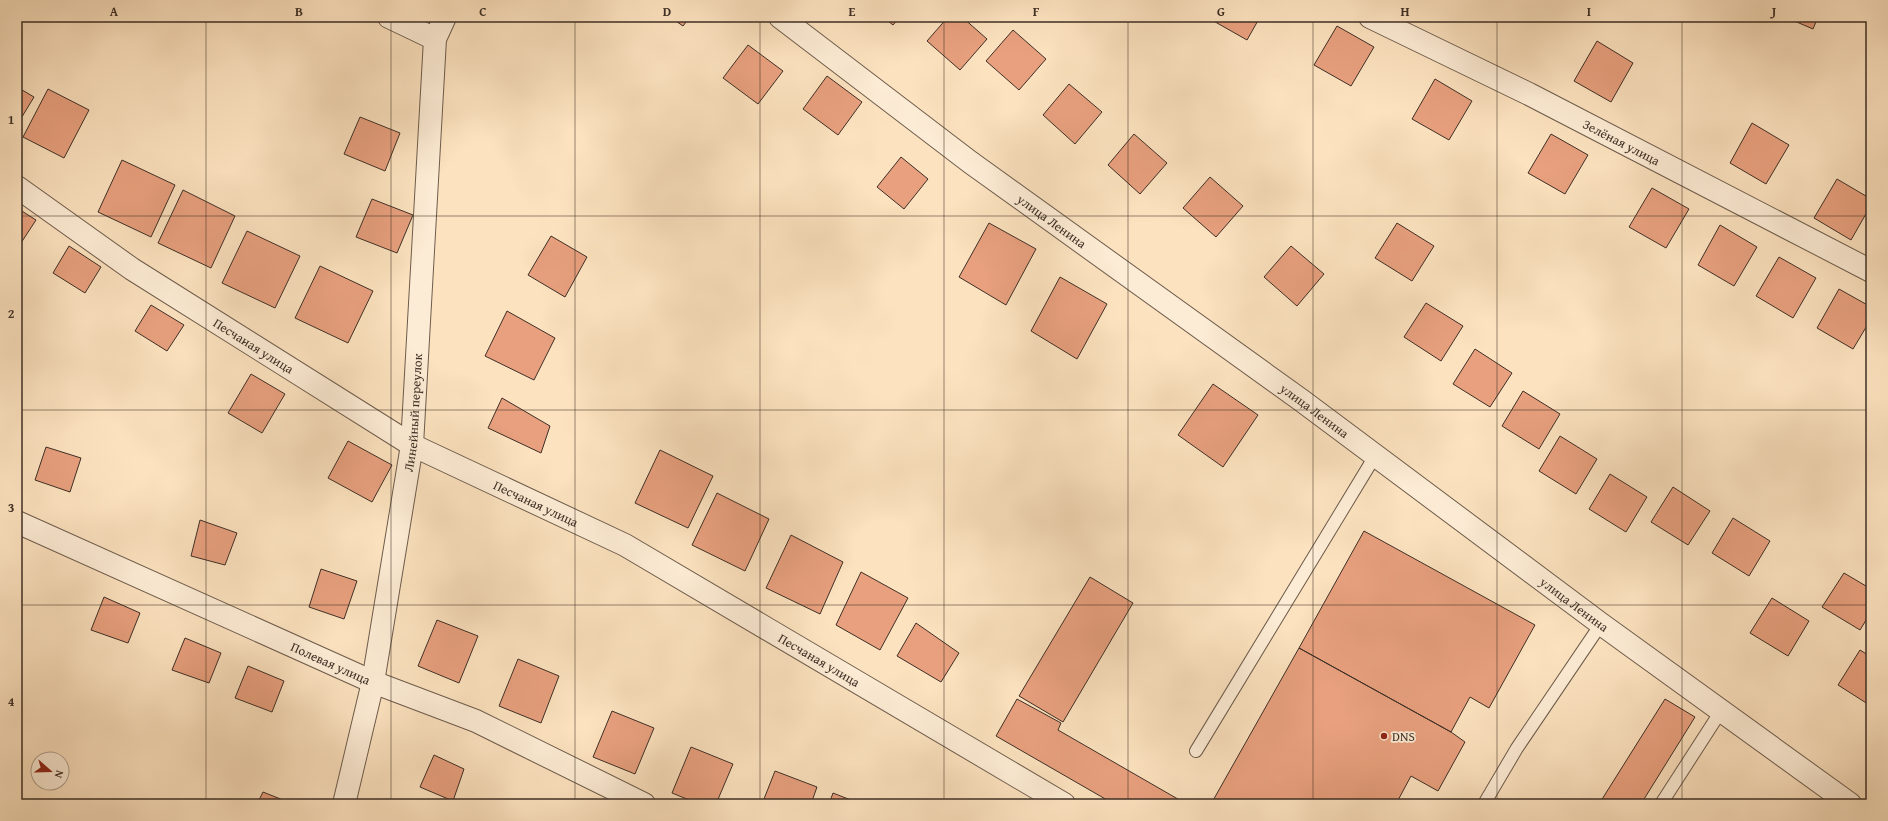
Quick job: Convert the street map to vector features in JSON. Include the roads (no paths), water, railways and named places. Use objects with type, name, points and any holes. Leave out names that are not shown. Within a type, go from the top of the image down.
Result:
[{"type":"street","points":[[389,17],[435,38]]},
{"type":"street","name":"Линейный переулок","points":[[344,804],[373,682],[412,445],[435,38],[445,17]]},
{"type":"street","name":"улица Ленина","points":[[780,17],[970,162],[1375,456],[1601,624],[1850,804]]},
{"type":"street","name":"Зелёная улица","points":[[1370,17],[1529,94],[1871,271]]},
{"type":"street","name":"Песчаная улица","points":[[17,187],[132,269],[412,445],[625,545],[1064,804]]},
{"type":"street","name":"Полевая улица","points":[[17,522],[373,682],[476,721],[644,804]]},
{"type":"lane","points":[[1196,751],[1375,456]]},
{"type":"lane","points":[[1484,804],[1517,748],[1601,624]]},
{"type":"lane","points":[[1661,804],[1721,710]]},
{"type":"place","name":"DNS","points":[[1384,736]]}]
